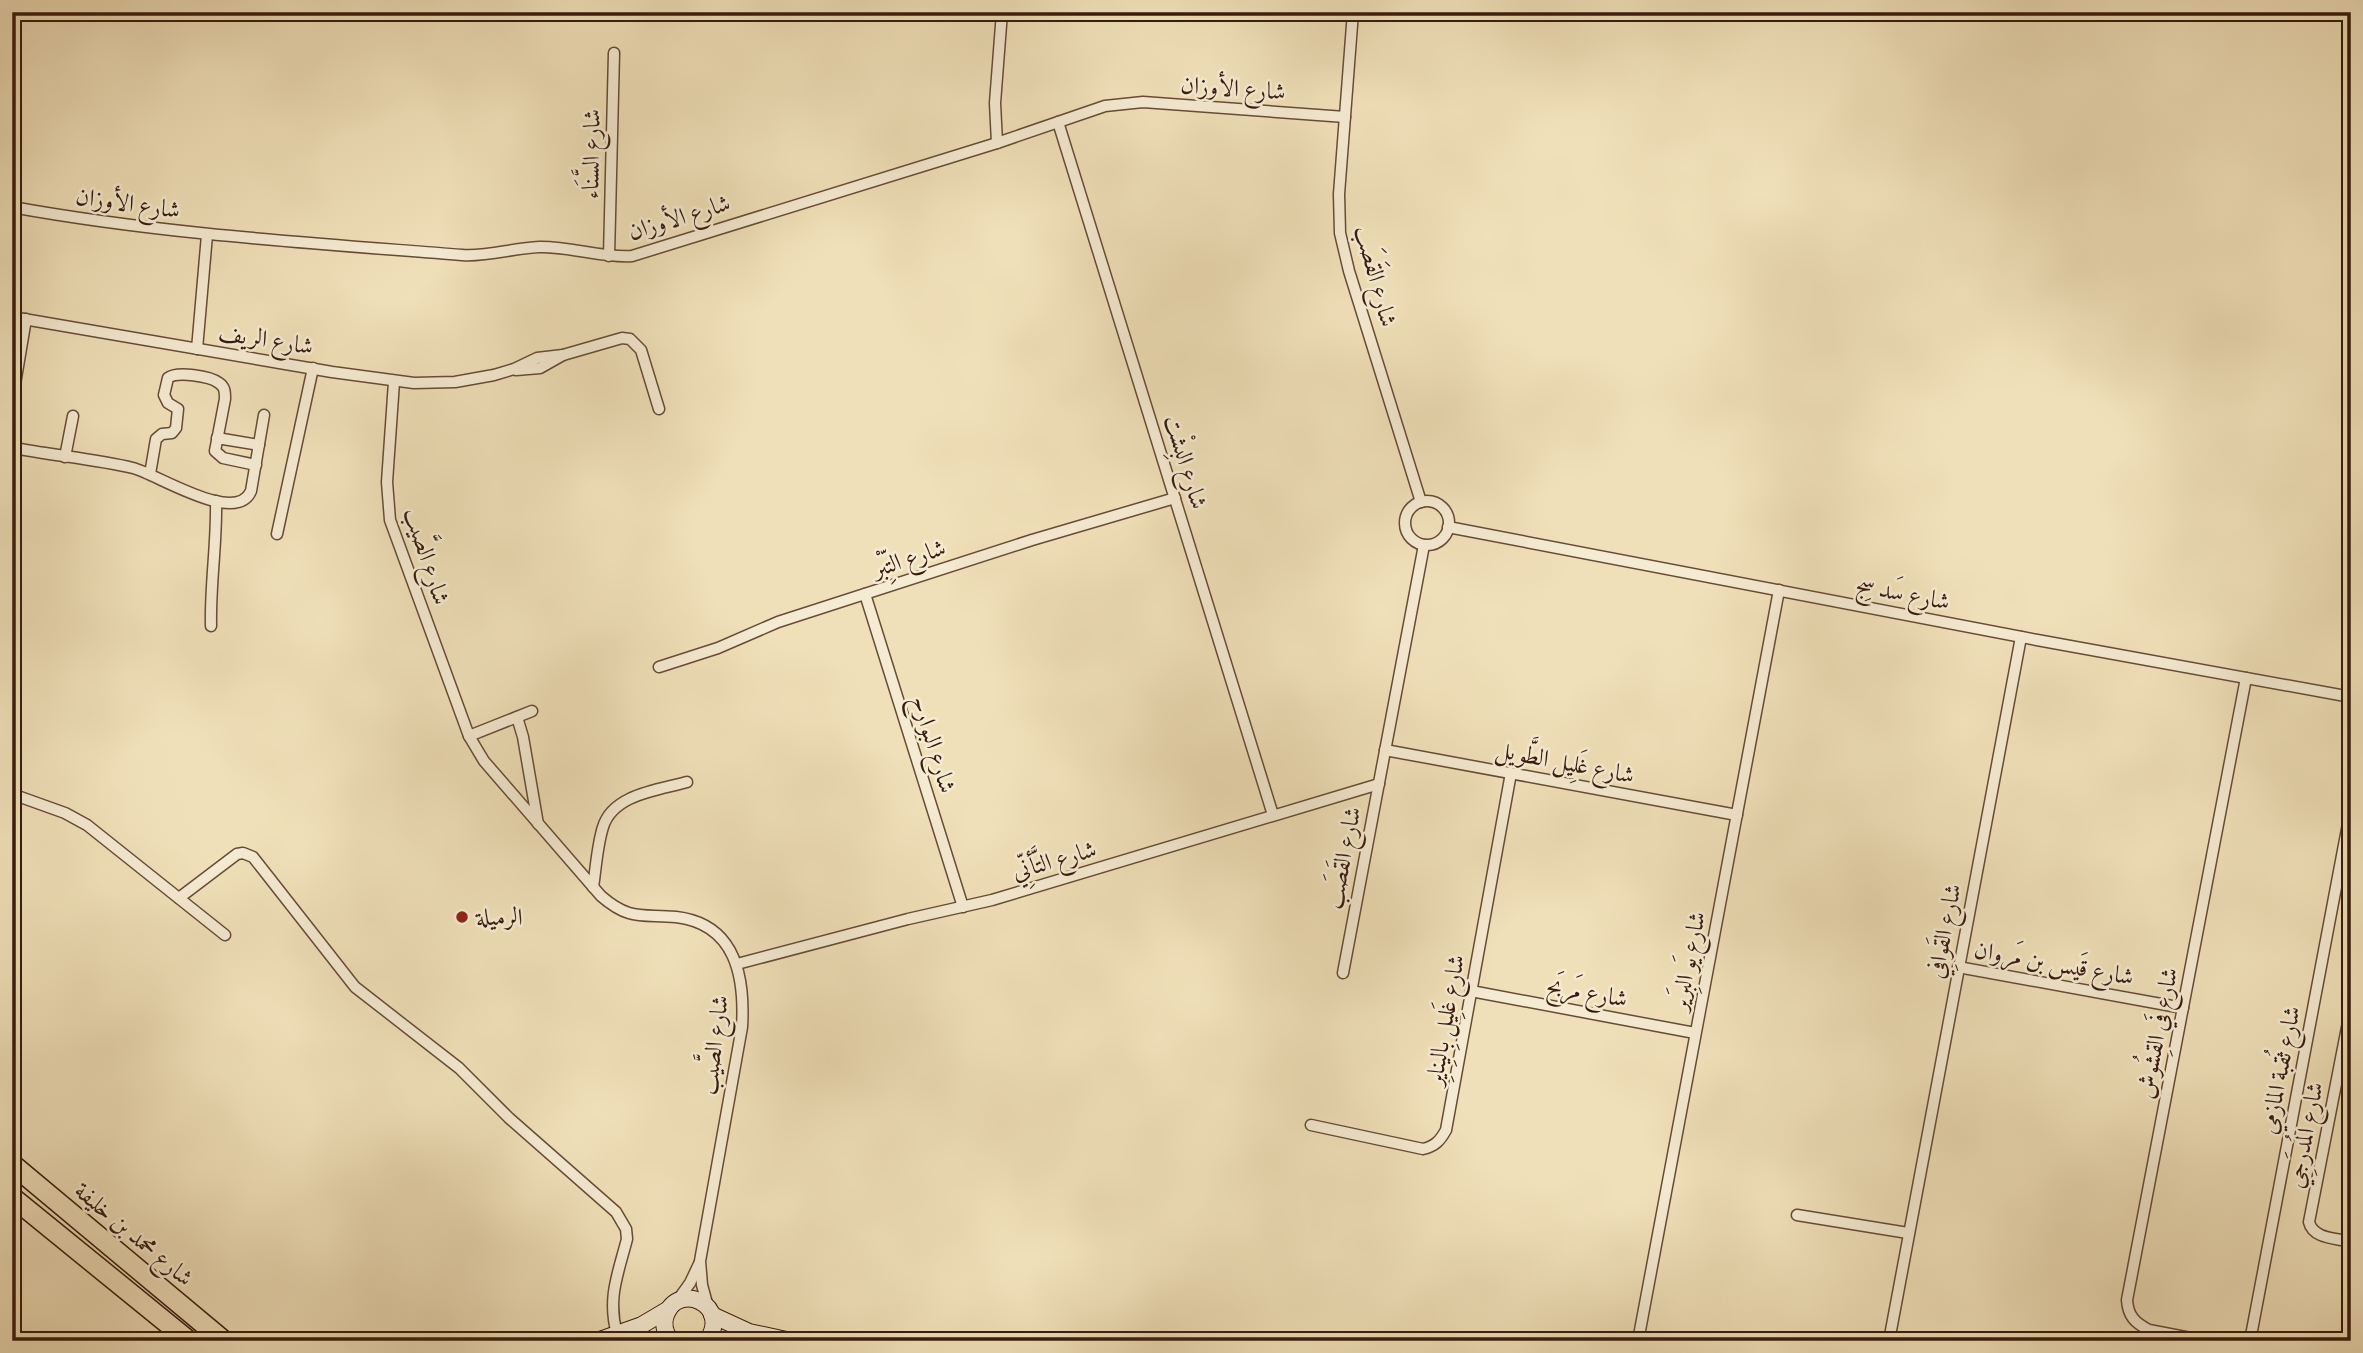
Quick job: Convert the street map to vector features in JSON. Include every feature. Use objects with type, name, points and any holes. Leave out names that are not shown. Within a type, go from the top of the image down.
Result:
[{"type":"highway","name":"شارع محمد بن خليفة","points":[[12,1164],[224,1341]]},
{"type":"highway","name":"شارع محمد بن خليفة","points":[[12,1197],[189,1341]]},
{"type":"street","points":[[997,143],[995,103],[1002,12]]},
{"type":"street","name":"شارع القَصَب","points":[[1353,12],[1339,223],[1344,252],[1421,502]]},
{"type":"street","name":"شارع السَّنَاء","points":[[609,256],[614,53]]},
{"type":"street","name":"شارع الأوزان","points":[[12,207],[136,227],[207,235],[474,256],[540,247],[582,250],[609,256],[632,256],[997,143],[1105,106],[1139,102],[1345,117]]},
{"type":"street","name":"شارع البِشْت","points":[[1058,122],[1273,815]]},
{"type":"street","points":[[197,349],[207,235]]},
{"type":"street","name":"شارع الريف","points":[[12,317],[394,382],[455,382],[514,369],[537,358],[564,355],[614,340],[630,340],[641,350],[659,410]]},
{"type":"street","points":[[12,402],[26,319]]},
{"type":"street","points":[[277,534],[313,368]]},
{"type":"street","points":[[150,474],[156,439],[162,434],[172,433],[176,428],[178,409],[168,403],[164,395],[168,378],[174,373],[214,380],[223,388],[225,399],[215,448],[220,457],[256,465]]},
{"type":"street","name":"شارع الصَّيب","points":[[394,382],[387,482],[390,520],[469,736],[484,761],[612,906],[625,913],[689,920],[706,927],[721,939],[737,964],[743,994],[742,1027],[700,1261],[690,1283],[673,1306]]},
{"type":"street","points":[[12,444],[19,449],[120,466],[150,474],[187,492],[215,501],[240,502],[247,499],[251,491],[264,415]]},
{"type":"street","points":[[65,457],[73,416]]},
{"type":"street","points":[[217,438],[259,445]]},
{"type":"street","name":"شارع التِّبْر","points":[[659,667],[718,648],[778,622],[1032,540],[1175,498]]},
{"type":"street","points":[[211,626],[215,501]]},
{"type":"street","points":[[1428,501],[1442,507],[1449,520],[1448,527],[1442,539],[1424,545],[1408,534],[1406,522],[1410,509],[1428,501]]},
{"type":"street","name":"شارع سَد سِج","points":[[1448,527],[2351,697]]},
{"type":"street","name":"شارع القَصَب","points":[[1343,973],[1424,545]]},
{"type":"street","name":"شارع يَو البِرَير","points":[[1638,1341],[1779,590]]},
{"type":"street","name":"شارع البوارح","points":[[865,594],[962,906]]},
{"type":"street","name":"شارع القَوافِي","points":[[1889,1341],[2021,637]]},
{"type":"street","name":"شارع فَي القِشُوش","points":[[2206,1341],[2149,1330],[2132,1319],[2127,1311],[2127,1300],[2246,678]]},
{"type":"street","points":[[469,736],[532,711]]},
{"type":"street","points":[[517,717],[538,824]]},
{"type":"street","name":"شارع غَلِيل الطَّويل","points":[[1385,750],[1737,815]]},
{"type":"street","name":"شارع غَلِيل بِاليِنايِر","points":[[1311,1125],[1413,1149],[1431,1147],[1439,1141],[1449,1120],[1511,773]]},
{"type":"street","points":[[593,887],[603,825],[609,814],[628,799],[687,782]]},
{"type":"street","name":"شارع التَّأنِّي","points":[[737,964],[992,900],[1379,784]]},
{"type":"street","points":[[12,793],[65,813],[86,825],[225,935]]},
{"type":"street","name":"شارع ثُقبة المازمي","points":[[2250,1341],[2351,808]]},
{"type":"street","points":[[179,898],[237,854],[253,857],[355,987],[459,1068],[509,1118],[616,1212],[626,1229],[627,1239],[612,1300],[613,1318],[620,1333]]},
{"type":"street","name":"شارع قَيس بن مَروان","points":[[1958,967],[2183,1007]]},
{"type":"street","name":"شارع مَربَح","points":[[1471,991],[1695,1033]]},
{"type":"street","name":"شارع المُدرَجِي","points":[[2351,1007],[2309,1222],[2311,1229],[2318,1234],[2351,1241]]},
{"type":"street","points":[[1797,1215],[1908,1233]]},
{"type":"street","name":"شارع الصَّيب","points":[[700,1261],[702,1285],[710,1311]]},
{"type":"street","points":[[597,1341],[651,1321],[683,1299],[696,1300],[710,1311],[749,1332],[791,1341]]},
{"type":"street","points":[[671,1341],[664,1325],[673,1306]]},
{"type":"street","points":[[707,1340],[712,1332],[710,1311]]},
{"type":"street","points":[[707,1340],[749,1332]]},
{"type":"street","points":[[620,1333],[642,1333],[671,1341]]},
{"type":"place","name":"الرميلة","points":[[462,917]]}]
